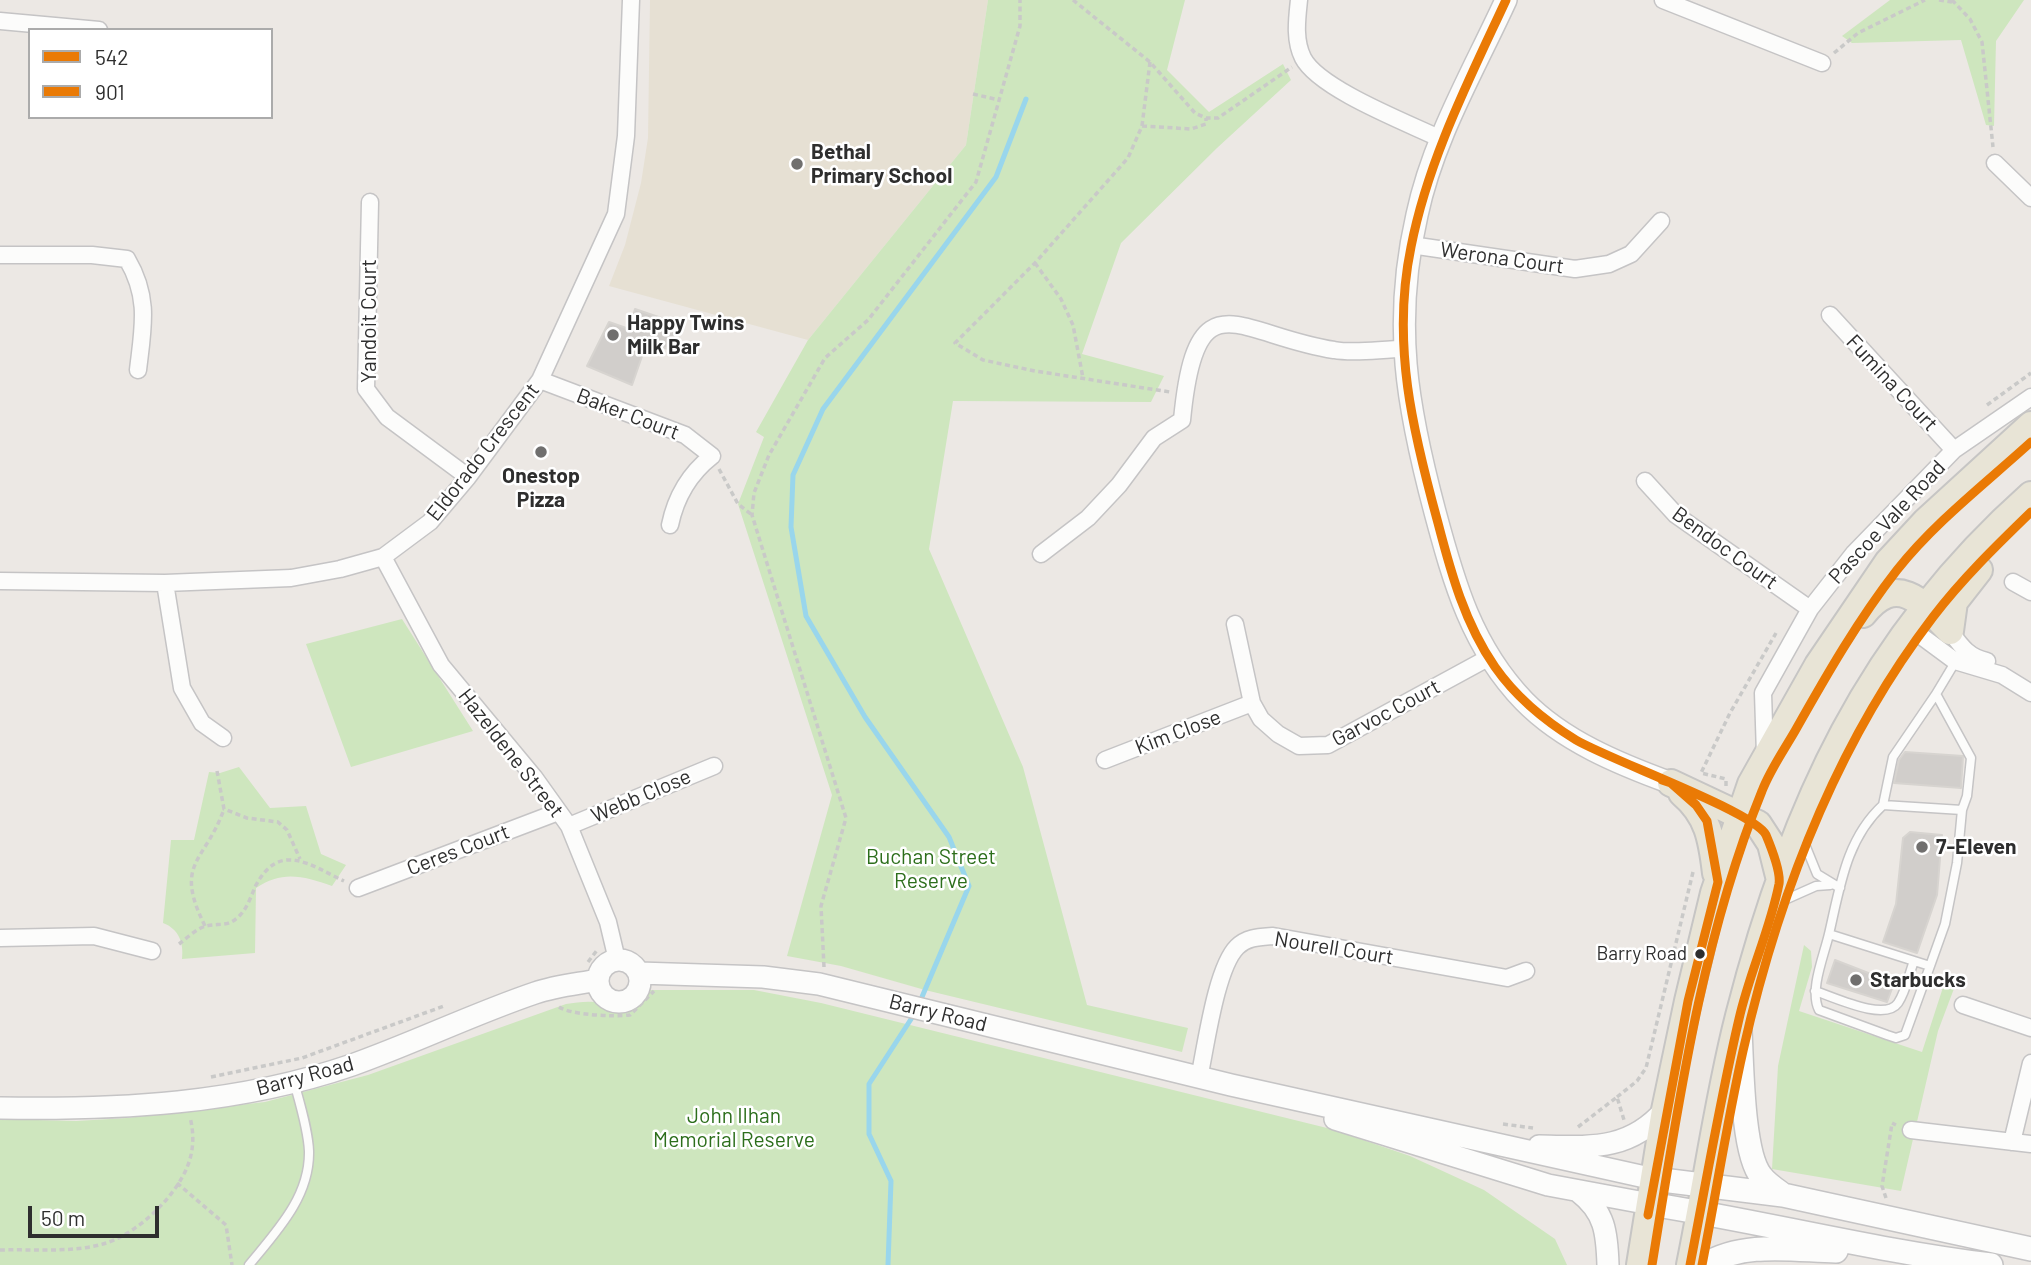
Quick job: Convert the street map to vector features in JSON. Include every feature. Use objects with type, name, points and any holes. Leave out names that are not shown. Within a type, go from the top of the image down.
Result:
[{"type":"main road","name":"Pascoe Vale Road","points":[[1640,1265],[1665,1110],[1688,1001],[1718,881],[1738,813],[1751,785],[1818,665],[1888,562],[1936,512],[2031,425]]},
{"type":"main road","points":[[1690,1265],[1739,1017],[1780,880],[1803,815],[1853,712],[1909,627],[1969,554],[2031,495]]},
{"type":"main road","points":[[1956,647],[1954,601],[1959,591],[2031,516]]},
{"type":"main road","points":[[1888,562],[1885,595],[1897,618],[1909,627]]},
{"type":"main road","points":[[1818,665],[1876,597],[1897,592],[1926,605],[1956,647]]},
{"type":"main road","points":[[1671,783],[1758,824],[1765,833],[1780,880]]},
{"type":"main road","points":[[1671,783],[1720,789],[1751,785]]},
{"type":"main road","points":[[1671,783],[1696,805],[1707,821],[1718,881]]},
{"type":"main road","points":[[1739,1017],[1748,1134],[1754,1160],[1760,1175],[1783,1195]]},
{"type":"main road","name":"Barry Road","points":[[1652,1192],[1706,1186],[1783,1195],[2031,1249]]},
{"type":"main road","name":"Barry Road","points":[[1652,1192],[1700,1212],[1902,1254],[1991,1265]]},
{"type":"main road","points":[[1704,1265],[1726,1254],[1782,1248],[1902,1254]]},
{"type":"street","name":"Eldorado Crescent","points":[[0,581],[165,583],[291,578],[340,569],[383,557],[430,522],[468,478],[540,380],[616,214],[626,136],[631,0]]},
{"type":"street","points":[[1299,0],[1295,27],[1303,58],[1324,82],[1441,139]]},
{"type":"street","points":[[1506,0],[1441,139],[1423,191],[1411,245],[1404,300],[1404,349],[1410,415],[1448,563],[1460,600],[1488,658],[1526,703],[1550,723],[1608,758],[1671,783]]},
{"type":"street","points":[[1663,0],[1822,63]]},
{"type":"street","points":[[0,21],[77,28]]},
{"type":"street","points":[[1995,163],[2031,198]]},
{"type":"street","name":"Yandoit Court","points":[[370,202],[366,389],[387,418],[468,478]]},
{"type":"street","name":"Werona Court","points":[[1411,245],[1575,269],[1609,264],[1631,254],[1661,221]]},
{"type":"street","points":[[0,255],[127,259],[141,282],[143,327],[138,370]]},
{"type":"street","name":"Fumina Court","points":[[1830,316],[1954,450]]},
{"type":"street","points":[[1041,554],[1088,518],[1119,485],[1154,438],[1182,420],[1184,394],[1197,343],[1207,332],[1223,324],[1240,323],[1335,351],[1404,349]]},
{"type":"street","name":"Baker Court","points":[[540,380],[685,435],[712,456]]},
{"type":"street","name":"Pascoe Vale Road","points":[[1765,756],[1763,693],[1810,609],[1854,553],[1954,450],[2031,397]]},
{"type":"street","points":[[670,525],[674,507],[694,470],[712,456]]},
{"type":"street","name":"Bendoc Court","points":[[1645,481],[1676,516],[1810,609]]},
{"type":"street","name":"Hazeldene Street","points":[[383,557],[441,665],[534,777],[569,827],[608,922],[617,960]]},
{"type":"street","points":[[2013,582],[2031,592]]},
{"type":"street","points":[[165,583],[181,688],[202,723],[223,738]]},
{"type":"street","name":"Garvoc Court","points":[[1235,624],[1252,703],[1261,719],[1278,734],[1299,746],[1328,745],[1488,658]]},
{"type":"street","points":[[1909,627],[1956,647],[2031,693]]},
{"type":"street","points":[[1956,647],[1974,658],[2004,664],[2031,682]]},
{"type":"street","name":"Kim Close","points":[[1105,760],[1252,703]]},
{"type":"street","name":"Webb Close","points":[[569,827],[714,766]]},
{"type":"street","name":"Ceres Court","points":[[358,888],[558,812]]},
{"type":"street","points":[[0,937],[94,936],[152,951]]},
{"type":"street","name":"Nourell Court","points":[[1199,1077],[1220,979],[1236,948],[1250,938],[1273,936],[1507,978],[1526,971]]},
{"type":"street","points":[[617,960],[630,962],[639,973],[637,993],[620,1002],[602,993],[598,980],[602,969],[617,960]]},
{"type":"street","name":"Barry Road","points":[[639,973],[763,977],[819,984],[1231,1085],[1396,1120],[1652,1192]]},
{"type":"street","name":"Barry Road","points":[[0,1108],[73,1109],[187,1102],[294,1082],[352,1065],[538,992],[598,980]]},
{"type":"street","points":[[1964,1005],[2031,1028]]},
{"type":"street","points":[[2012,1142],[2031,1063]]},
{"type":"street","name":"Barry Road","points":[[1231,1085],[1406,1142],[1579,1192],[1652,1192]]},
{"type":"street","points":[[1492,1145],[1572,1146],[1628,1140],[1642,1133],[1665,1110]]},
{"type":"street","points":[[1911,1130],[2031,1144]]},
{"type":"street","points":[[1579,1192],[1595,1204],[1600,1213],[1608,1265]]},
{"type":"lane","points":[[1936,694],[1971,758],[1955,875],[1945,924],[1902,1037],[1819,1010],[1815,1002],[1815,991],[1848,854],[1866,821],[1884,805],[1893,757],[1936,694],[1956,647]]},
{"type":"lane","points":[[1884,805],[1962,810]]},
{"type":"lane","points":[[1803,815],[1804,847],[1811,864],[1817,874],[1830,885],[1840,888]]},
{"type":"lane","points":[[1772,906],[1808,889],[1830,885]]},
{"type":"lane","points":[[1829,934],[1930,966]]},
{"type":"lane","points":[[1815,991],[1869,1009],[1889,1009],[1900,1000],[1914,961]]},
{"type":"lane","points":[[249,1265],[291,1213],[306,1178],[309,1152],[294,1082]]},
{"type":"path","points":[[819,984],[825,963],[821,906],[846,818],[752,516],[754,493],[769,456],[825,358],[868,320],[976,182],[1020,26],[1020,0]]},
{"type":"path","points":[[1073,0],[1150,62],[1195,113],[1206,118],[1218,118],[1303,58]]},
{"type":"path","points":[[1822,63],[1858,33],[1925,0]]},
{"type":"path","points":[[1939,0],[1952,1],[1970,19],[1982,42],[1995,163]]},
{"type":"path","points":[[1150,62],[1142,127],[1128,158],[1035,263],[955,343],[983,360],[1184,394]]},
{"type":"path","points":[[974,94],[999,100]]},
{"type":"path","points":[[1142,127],[1191,129],[1206,124],[1206,118]]},
{"type":"path","points":[[1035,263],[1061,299],[1073,325],[1083,378]]},
{"type":"path","points":[[712,456],[738,504],[752,516]]},
{"type":"path","points":[[205,926],[192,900],[191,872],[198,853],[218,826],[224,809],[218,771]]},
{"type":"path","points":[[224,809],[247,818],[278,822],[287,830],[296,857],[358,888]]},
{"type":"path","points":[[179,944],[205,926],[224,925],[237,918],[266,870],[293,858],[302,860]]},
{"type":"path","points":[[591,1012],[608,1017],[630,1015],[654,991],[673,988],[685,975]]},
{"type":"path","points":[[209,1077],[302,1058],[453,1002]]},
{"type":"path","points":[[1569,1130],[1617,1097],[1628,1140]]},
{"type":"path","points":[[0,1250],[70,1249],[104,1244],[126,1233],[160,1206],[187,1166],[193,1142],[187,1102]]},
{"type":"path","points":[[1494,1123],[1535,1128]]},
{"type":"path","points":[[1882,1186],[1892,1123]]},
{"type":"path","points":[[177,1183],[226,1225],[232,1265]]},
{"type":"shaded area","name":"Bethal Primary School","points":[[650,0],[988,0],[966,145],[808,340],[609,286],[625,245],[641,183],[648,138]]},
{"type":"green space","name":"Buchan Street Reserve","points":[[988,0],[1185,0],[1167,70],[1209,112],[1283,64],[1291,80],[1217,148],[1121,243],[1082,354],[1164,376],[1151,402],[953,401],[929,549],[1023,767],[1087,1005],[1188,1028],[1182,1052],[925,990],[841,966],[787,956],[832,795],[738,504],[764,437],[756,432],[808,340],[966,145]]},
{"type":"green space","points":[[1890,0],[2024,0],[1996,41],[1994,126],[1986,125],[1961,40],[1852,43],[1842,36]]},
{"type":"green space","points":[[402,619],[473,731],[351,767],[306,644]]},
{"type":"green space","points":[[239,767],[270,808],[306,806],[321,854],[346,865],[332,886],[293,876],[275,879],[256,888],[255,953],[182,959],[179,937],[163,923],[171,840],[194,840],[209,772],[220,773]]},
{"type":"green space","points":[[1804,945],[1811,951],[1812,967],[1799,1011],[1922,1052],[1947,975],[1958,978],[1938,1031],[1901,1191],[1772,1169],[1778,1066]]},
{"type":"green space","name":"John Ilhan Memorial Reserve","points":[[649,990],[754,990],[821,1003],[1331,1129],[1410,1156],[1484,1190],[1555,1239],[1567,1265],[0,1265],[0,1119],[76,1121],[127,1118],[265,1102],[368,1075],[566,1004],[591,1002],[626,1008]]},
{"type":"building","points":[[635,309],[679,324],[668,349],[647,342],[632,385],[587,366],[609,322],[629,329]]},
{"type":"building","points":[[1905,752],[1963,756],[1961,788],[1894,783],[1899,760]]},
{"type":"building","points":[[1910,832],[1942,835],[1937,895],[1917,953],[1883,942],[1896,904],[1903,838]]},
{"type":"building","name":"Starbucks","points":[[1835,960],[1894,983],[1887,1002],[1827,983]]},
{"type":"waterway","points":[[919,1004],[969,886],[949,837],[865,717],[806,616],[791,527],[793,475],[823,409],[996,177],[1026,99]]},
{"type":"waterway","points":[[888,1265],[891,1181],[869,1134],[869,1084],[915,1013]]},
{"type":"transit line","name":"542","points":[[1506,0],[1451,121],[1418,215],[1405,283],[1404,353],[1408,387],[1420,455],[1454,579],[1475,633],[1503,678],[1532,708],[1576,740],[1710,800],[1756,825],[1766,835],[1775,860],[1779,884],[1739,1019],[1690,1265]]},
{"type":"transit line","name":"901","points":[[1652,1265],[1682,1085],[1707,965],[1741,848],[1765,783],[1843,649],[1897,570],[1944,519],[2031,442]]},
{"type":"transit line","name":"901","points":[[1702,1265],[1737,1078],[1757,993],[1793,879],[1839,769],[1898,666],[1933,617],[1956,589],[2031,512]]},
{"type":"transit line","name":"542","points":[[1648,1215],[1688,1001],[1718,882],[1707,821],[1696,805],[1671,783],[1662,780]]},
{"type":"place","name":"Bethal Primary School","points":[[797,164]]},
{"type":"place","name":"Happy Twins Milk Bar","points":[[613,335]]},
{"type":"place","name":"Onestop Pizza","points":[[541,452]]},
{"type":"place","name":"7-Eleven","points":[[1922,847]]},
{"type":"place","name":"Barry Road","points":[[1700,954]]},
{"type":"place","name":"Starbucks","points":[[1856,980]]}]
